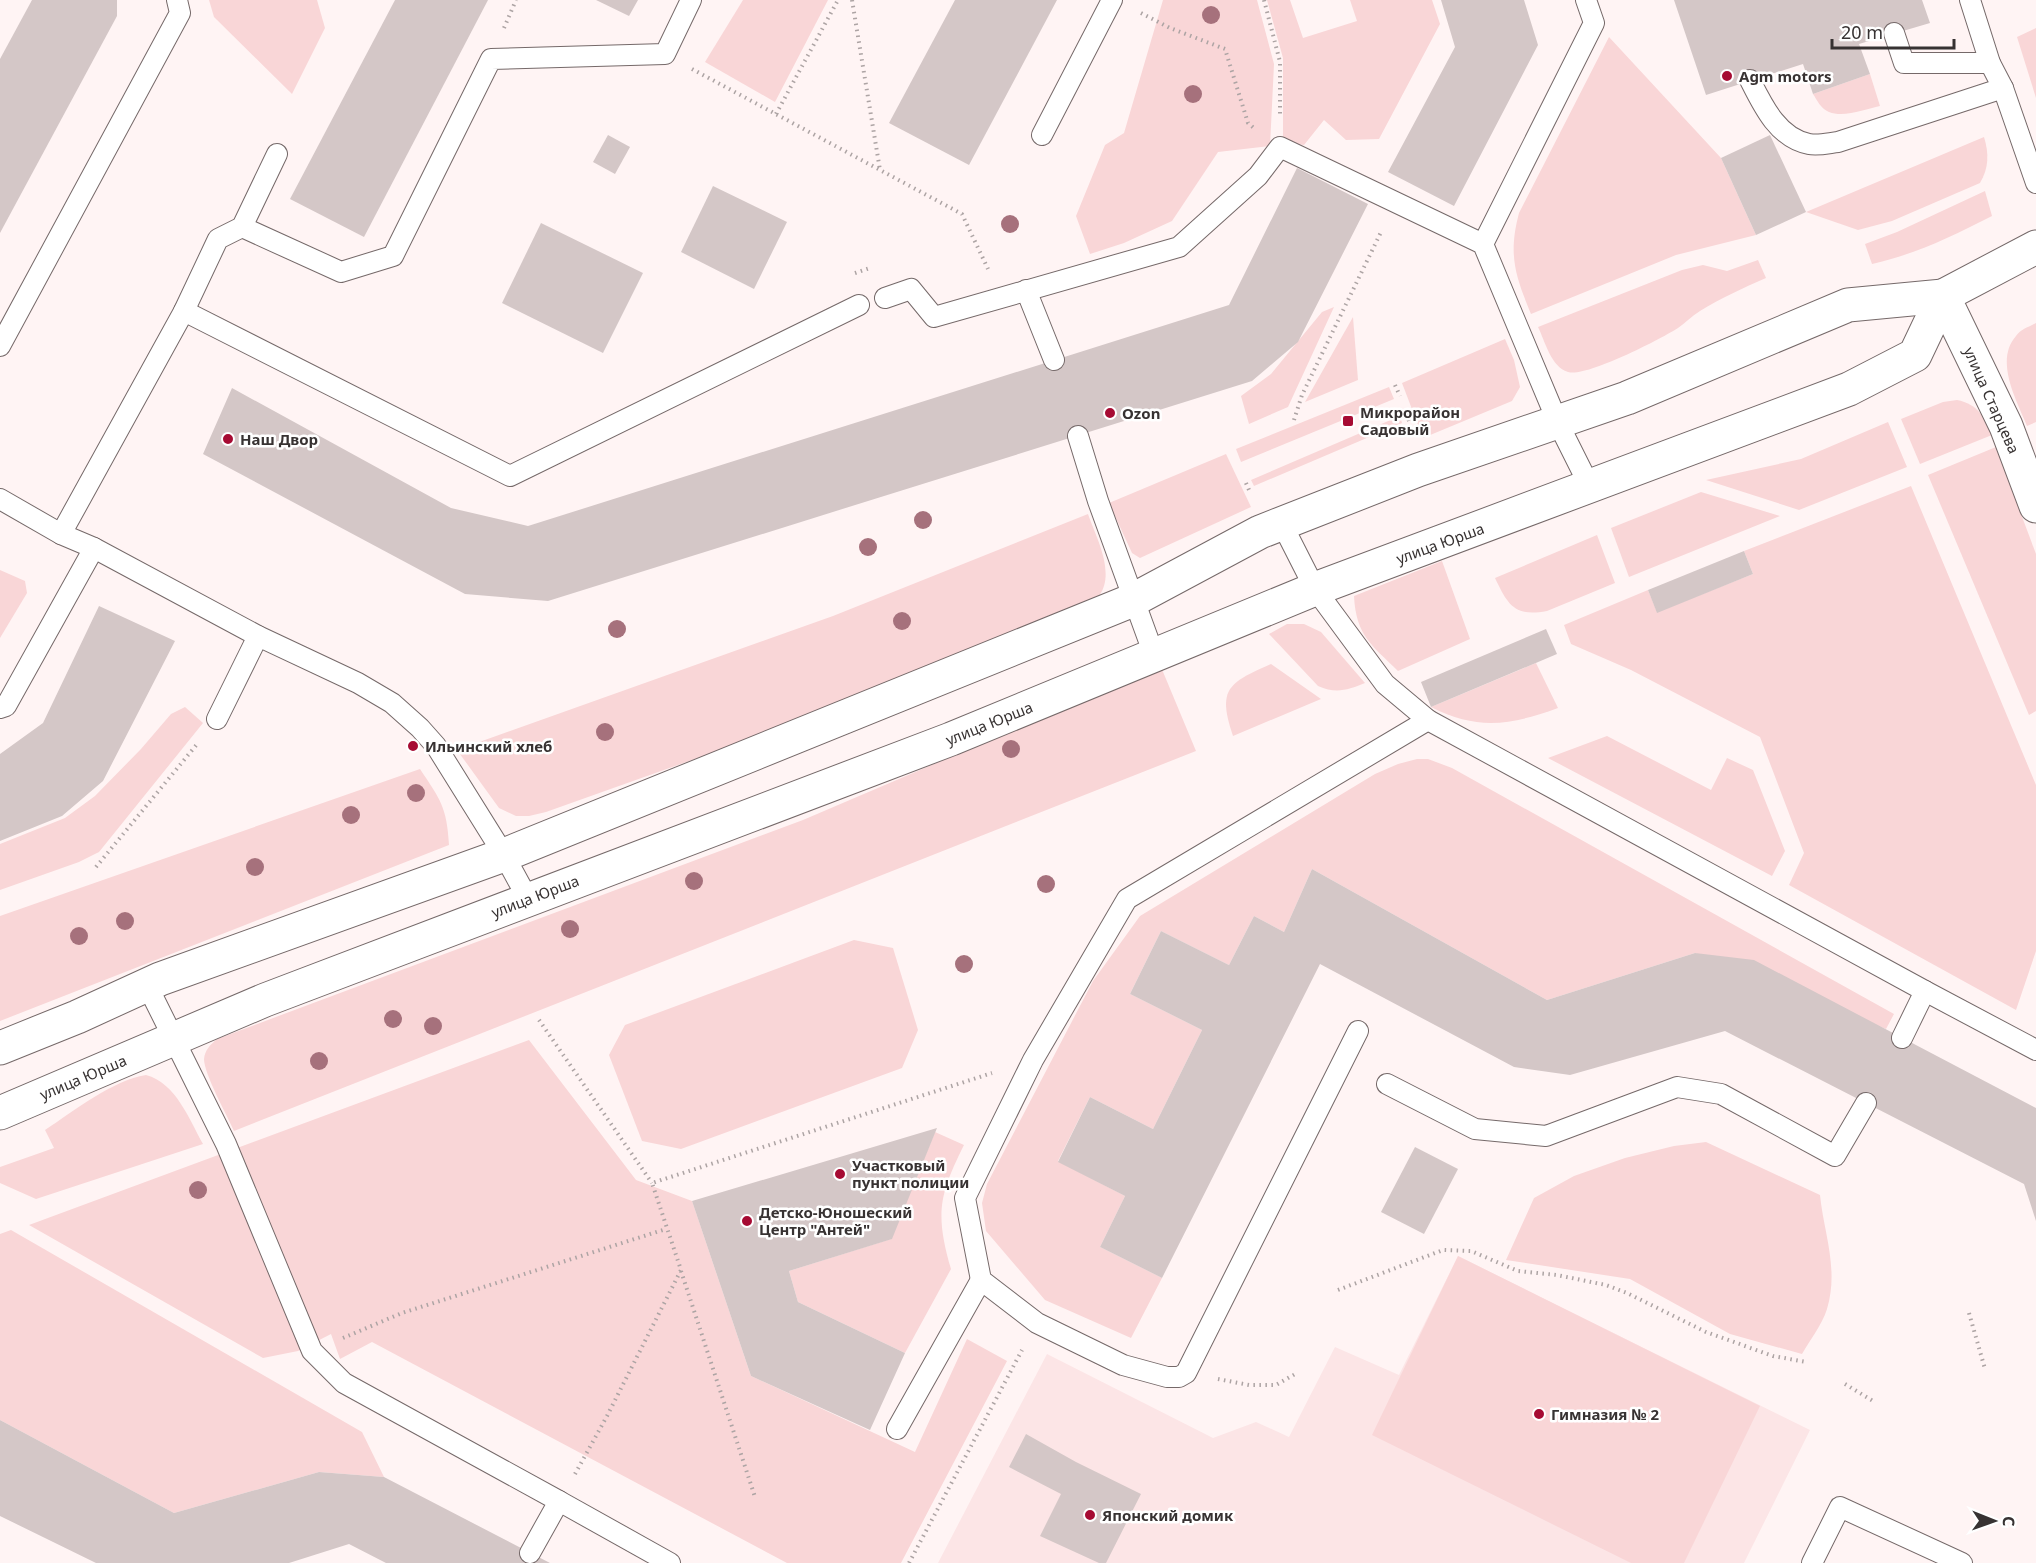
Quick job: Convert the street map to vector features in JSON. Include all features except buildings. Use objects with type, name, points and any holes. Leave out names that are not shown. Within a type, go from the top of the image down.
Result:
[{"type":"street","points":[[0,1048],[77,1017],[147,985],[504,855],[1133,600],[1260,532],[1418,470],[1627,398],[1848,305],[1943,296],[2036,247]]},
{"type":"street","name":"улица Юрша","points":[[0,1113],[265,1000],[951,739],[1315,589],[1590,488],[1849,389],[1915,355],[1943,296]]},
{"type":"street","name":"улица Старцева","points":[[1943,296],[2006,426],[2036,506]]},
{"type":"lane","points":[[0,346],[180,13],[177,0]]},
{"type":"lane","points":[[242,227],[341,272],[393,256],[491,59],[665,54],[691,0]]},
{"type":"lane","points":[[1042,135],[1113,0]]},
{"type":"lane","points":[[1483,244],[1594,23],[1586,0]]},
{"type":"lane","points":[[1970,0],[1990,63],[2003,88],[2036,183]]},
{"type":"lane","points":[[1894,33],[1904,63],[1990,63]]},
{"type":"lane","points":[[1750,80],[1762,106],[1790,138],[1811,145],[1838,142],[2003,88]]},
{"type":"lane","points":[[885,298],[912,290],[934,316],[1179,247],[1258,176],[1280,147],[1483,244],[1558,423],[1590,488]]},
{"type":"lane","points":[[61,534],[184,311],[218,238],[242,227],[277,154]]},
{"type":"lane","points":[[1026,290],[1054,360]]},
{"type":"lane","points":[[184,311],[510,476],[859,306]]},
{"type":"lane","points":[[1078,436],[1098,501],[1154,655]]},
{"type":"lane","points":[[0,499],[61,534],[94,548],[258,636],[358,683],[392,703],[436,746],[504,855],[528,899]]},
{"type":"lane","points":[[1282,524],[1315,589],[1385,684],[1428,720],[2036,1050]]},
{"type":"lane","points":[[0,708],[6,706],[94,548]]},
{"type":"lane","points":[[217,719],[258,636]]},
{"type":"lane","points":[[897,1429],[981,1280],[965,1198],[1033,1060],[1127,899],[1428,720]]},
{"type":"lane","points":[[147,985],[226,1144],[312,1351],[344,1383],[670,1563]]},
{"type":"lane","points":[[1902,1038],[1925,991]]},
{"type":"lane","points":[[981,1280],[1036,1323],[1123,1365],[1167,1377],[1179,1377],[1186,1374],[1358,1030]]},
{"type":"lane","points":[[1387,1084],[1475,1129],[1546,1136],[1677,1087],[1721,1094],[1835,1156],[1866,1103]]},
{"type":"lane","points":[[530,1553],[559,1501]]},
{"type":"lane","points":[[1812,1563],[1840,1507],[1962,1563]]},
{"type":"path","points":[[776,114],[838,0]]},
{"type":"path","points":[[852,0],[880,170]]},
{"type":"path","points":[[1264,0],[1280,62],[1280,147]]},
{"type":"path","points":[[1134,9],[1170,28],[1225,49],[1248,123],[1280,147]]},
{"type":"path","points":[[665,54],[962,214],[989,270]]},
{"type":"path","points":[[1294,420],[1302,395],[1396,201]]},
{"type":"path","points":[[1395,385],[1400,396]]},
{"type":"path","points":[[1406,414],[1410,423]]},
{"type":"path","points":[[1246,483],[1249,490]]},
{"type":"path","points":[[96,867],[217,719]]},
{"type":"path","points":[[539,1020],[652,1183],[755,1497]]},
{"type":"path","points":[[652,1183],[1033,1060]]},
{"type":"path","points":[[312,1351],[402,1313],[666,1229]]},
{"type":"path","points":[[1338,1290],[1443,1250],[1470,1251],[1518,1271],[1557,1275],[1606,1285],[1706,1332],[1773,1356],[1806,1362]]},
{"type":"path","points":[[559,1501],[607,1416],[681,1270]]},
{"type":"path","points":[[1969,1313],[1985,1370]]},
{"type":"path","points":[[909,1563],[1036,1323]]},
{"type":"path","points":[[1186,1374],[1265,1386],[1276,1385],[1298,1373]]},
{"type":"path","points":[[1845,1384],[1874,1401]]},
{"type":"shaded area","points":[[209,0],[317,0],[325,28],[292,94],[214,17]]},
{"type":"shaded area","points":[[743,0],[828,0],[775,102],[705,62]]},
{"type":"shaded area","points":[[1163,0],[1257,0],[1274,64],[1270,146],[1218,152],[1172,221],[1124,243],[1090,254],[1076,216],[1105,145],[1124,133]]},
{"type":"shaded area","points":[[1267,0],[1290,0],[1303,38],[1357,21],[1350,0],[1432,0],[1440,24],[1379,139],[1346,140],[1324,120],[1304,145],[1283,142],[1283,58]]},
{"type":"shaded area","points":[[2036,28],[2036,98],[2017,37]]},
{"type":"shaded area","points":[[1609,37],[1721,158],[1756,235],[1676,255],[1531,314],[1515,265],[1514,241],[1519,213]]},
{"type":"shaded area","points":[[1870,74],[1880,106],[1848,114],[1835,114],[1824,109],[1813,94]]},
{"type":"shaded area","points":[[1984,137],[1987,160],[1980,183],[1892,221],[1858,230],[1806,212]]},
{"type":"shaded area","points":[[1985,191],[1992,216],[1920,250],[1872,264],[1865,244],[1897,232]]},
{"type":"shaded area","points":[[1758,260],[1766,278],[1708,306],[1678,328],[1656,340],[1606,364],[1590,369],[1568,372],[1557,365],[1538,327],[1682,270],[1703,265],[1727,271]]},
{"type":"shaded area","points":[[1334,307],[1288,407],[1249,424],[1241,396],[1271,374],[1322,312]]},
{"type":"shaded area","points":[[1353,317],[1358,380],[1305,402]]},
{"type":"shaded area","points":[[2036,323],[2036,422],[2027,426],[2009,381],[2007,357],[2010,346],[2018,334]]},
{"type":"shaded area","points":[[1505,339],[1514,360],[1520,387],[1512,401],[1423,438],[1402,383]]},
{"type":"shaded area","points":[[1389,387],[1394,399],[1241,462],[1236,449]]},
{"type":"shaded area","points":[[1957,400],[1970,405],[1979,412],[1992,435],[1920,464],[1901,419],[1943,402]]},
{"type":"shaded area","points":[[1400,416],[1402,423],[1254,486],[1251,480]]},
{"type":"shaded area","points":[[1888,422],[1907,467],[1799,510],[1706,480],[1801,459]]},
{"type":"shaded area","points":[[1996,447],[2036,554],[2036,711],[2029,715],[1928,475]]},
{"type":"shaded area","points":[[1226,454],[1251,507],[1140,558],[1132,553],[1109,503]]},
{"type":"shaded area","points":[[1911,486],[2036,785],[2036,951],[2016,1010],[1789,885],[1804,853],[1760,737],[1631,670],[1571,644],[1564,625],[1648,590],[1657,612],[1753,574],[1744,551]]},
{"type":"shaded area","points":[[1701,492],[1780,516],[1629,577],[1611,528]]},
{"type":"shaded area","points":[[1088,514],[1105,566],[1104,587],[1099,596],[720,750],[546,812],[516,816],[499,808],[457,750],[833,616]]},
{"type":"shaded area","points":[[1597,535],[1615,583],[1547,611],[1527,612],[1519,610],[1508,602],[1495,578]]},
{"type":"shaded area","points":[[1442,561],[1470,639],[1398,671],[1367,639],[1358,621],[1354,596]]},
{"type":"shaded area","points":[[0,570],[25,581],[27,593],[0,638]]},
{"type":"shaded area","points":[[1287,624],[1304,624],[1321,632],[1365,683],[1342,690],[1331,690],[1318,686],[1269,634]]},
{"type":"shaded area","points":[[1536,663],[1558,708],[1525,718],[1494,723],[1464,720],[1431,707]]},
{"type":"shaded area","points":[[1271,664],[1321,699],[1233,736],[1226,708],[1230,690],[1245,677]]},
{"type":"shaded area","points":[[1161,667],[1196,751],[234,1131],[205,1066],[205,1053],[217,1039],[803,820]]},
{"type":"shaded area","points":[[185,707],[203,723],[99,852],[79,862],[0,890],[0,844],[65,818],[95,796],[171,714]]},
{"type":"shaded area","points":[[1607,736],[1711,790],[1727,758],[1753,770],[1785,851],[1772,876],[1548,758]]},
{"type":"shaded area","points":[[1417,759],[1428,759],[1452,768],[1894,1014],[1886,1029],[1695,953],[1547,1000],[1312,869],[1284,932],[1254,916],[1229,965],[1161,931],[1130,994],[1202,1030],[1153,1129],[1090,1097],[1058,1161],[1125,1196],[1100,1247],[1162,1278],[1131,1338],[1045,1300],[986,1231],[982,1203],[987,1184],[1093,981],[1140,916],[1375,774]]},
{"type":"shaded area","points":[[420,769],[441,804],[449,845],[0,1021],[0,916]]},
{"type":"shaded area","points":[[854,940],[893,948],[918,1030],[902,1068],[681,1149],[642,1141],[609,1055],[625,1025]]},
{"type":"shaded area","points":[[529,1040],[636,1180],[692,1201],[751,1376],[915,1452],[967,1339],[1007,1361],[901,1563],[787,1563],[372,1342],[340,1359],[331,1334],[298,1351],[263,1358],[29,1225]]},
{"type":"shaded area","points":[[146,1075],[156,1079],[174,1094],[203,1144],[36,1199],[0,1183],[0,1167],[54,1148],[45,1130],[107,1090],[133,1078]]},
{"type":"shaded area","points":[[935,1132],[964,1145],[949,1178],[942,1205],[941,1219],[951,1269],[905,1353],[798,1302],[789,1271],[891,1239]]},
{"type":"shaded area","points":[[1706,1142],[1820,1195],[1832,1280],[1827,1309],[1802,1354],[1730,1334],[1630,1279],[1506,1260],[1534,1198],[1574,1176],[1625,1158],[1674,1146]]},
{"type":"shaded area","points":[[11,1230],[362,1432],[384,1477],[319,1472],[174,1513],[0,1420],[0,1234]]},
{"type":"shaded area","name":"Гимназия № 2","points":[[1458,1256],[1810,1430],[1744,1563],[938,1563],[1047,1354],[1213,1438],[1256,1422],[1289,1437],[1335,1347],[1399,1375]]},
{"type":"shaded area","points":[[1458,1256],[1760,1406],[1684,1563],[1631,1563],[1372,1435]]},
{"type":"place","name":"Agm motors","points":[[1727,76]]},
{"type":"place","name":"Ozon","points":[[1110,413]]},
{"type":"place","name":"Микрорайон Садовый","points":[[1348,421]]},
{"type":"place","name":"Наш Двор","points":[[228,439]]},
{"type":"place","name":"Ильинский хлеб","points":[[413,746]]},
{"type":"place","name":"Участковый пункт полиции","points":[[840,1174]]},
{"type":"place","name":"Детско-Юношеский Центр \"Антей\"","points":[[747,1221]]},
{"type":"place","name":"Гимназия № 2","points":[[1539,1414]]},
{"type":"place","name":"Японский домик","points":[[1090,1515]]}]
